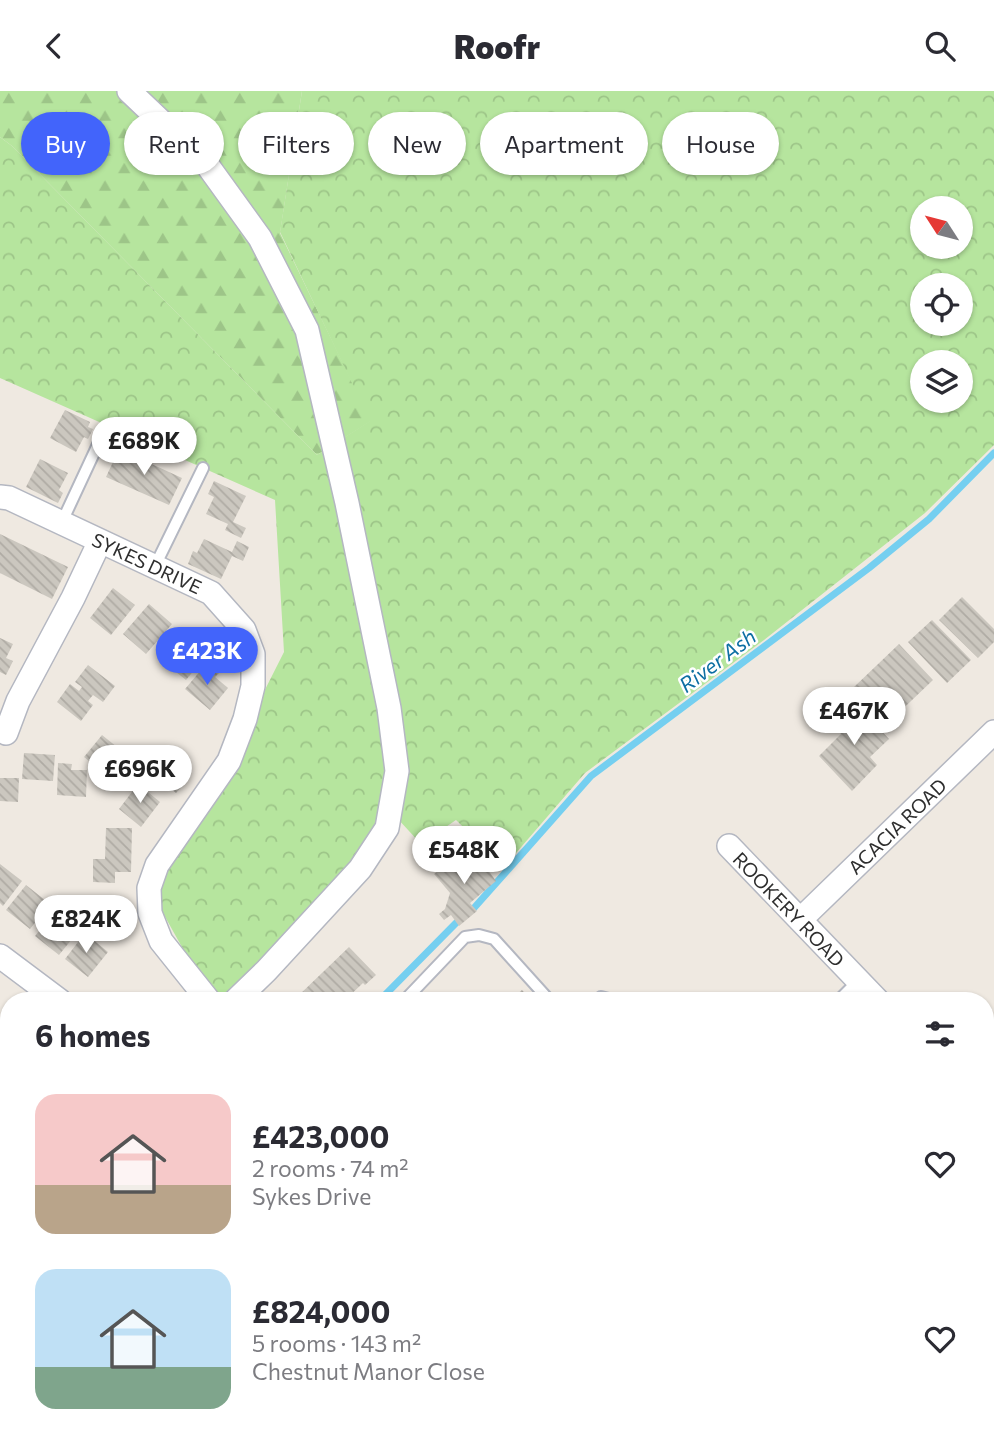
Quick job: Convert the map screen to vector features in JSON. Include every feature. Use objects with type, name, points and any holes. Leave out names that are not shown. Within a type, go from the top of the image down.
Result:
[{"type":"street","points":[[129,91],[208,166],[260,238],[307,330],[347,503],[388,708],[397,771],[387,828],[360,869],[244,992]]},
{"type":"street","name":"SYKES DRIVE","points":[[0,497],[9,498],[211,593],[244,630],[253,654],[253,686],[245,719],[229,761],[157,865],[149,888],[150,913],[161,941],[202,992]]},
{"type":"street","points":[[6,733],[9,697],[74,598],[100,541]]},
{"type":"street","name":"ACACIA ROAD","points":[[800,920],[994,732]]},
{"type":"street","name":"ROOKERY ROAD","points":[[729,846],[869,992]]},
{"type":"street","points":[[0,956],[48,992]]},
{"type":"lane","points":[[61,524],[101,438]]},
{"type":"lane","points":[[155,566],[203,468]]},
{"type":"lane","points":[[413,992],[465,937],[479,935],[494,939],[542,992]]},
{"type":"lane","points":[[847,992],[859,981]]},
{"type":"green space","points":[[0,91],[302,91],[299,112],[238,112],[238,175],[289,175],[280,233],[371,421],[317,455],[41,175],[110,175],[110,112],[21,112],[21,155],[0,137]]},
{"type":"green space","points":[[302,91],[994,91],[994,445],[925,513],[764,640],[585,773],[504,867],[456,820],[421,844],[385,805],[346,885],[243,992],[207,992],[149,888],[229,761],[284,652],[275,500],[0,378],[0,137],[21,155],[21,175],[41,175],[317,455],[370,421],[280,232],[289,175],[354,175],[354,112],[299,112]]},
{"type":"building","points":[[65,410],[90,422],[88,427],[93,429],[88,439],[84,437],[76,452],[50,438]]},
{"type":"building","points":[[119,449],[182,478],[169,505],[106,477]]},
{"type":"building","points":[[40,459],[68,473],[59,490],[63,493],[58,503],[26,487]]},
{"type":"building","points":[[214,481],[246,496],[233,522],[246,528],[241,538],[225,530],[228,524],[206,514],[214,497],[208,494]]},
{"type":"building","points":[[0,534],[68,567],[52,599],[0,573]]},
{"type":"building","points":[[204,539],[232,552],[237,541],[249,547],[243,561],[232,556],[221,579],[188,564],[193,551],[197,553]]},
{"type":"building","points":[[113,588],[135,605],[111,635],[90,618]]},
{"type":"building","points":[[962,597],[994,629],[994,642],[978,658],[939,620]]},
{"type":"building","points":[[149,604],[172,624],[146,654],[123,634]]},
{"type":"building","points":[[932,620],[971,660],[947,683],[908,642]]},
{"type":"building","points":[[189,636],[209,652],[186,680],[166,664]]},
{"type":"building","points":[[0,638],[13,644],[6,658],[13,661],[6,675],[0,672]]},
{"type":"building","points":[[899,644],[933,680],[888,723],[854,687]]},
{"type":"building","points":[[207,663],[219,673],[215,677],[228,688],[210,710],[185,689]]},
{"type":"building","points":[[88,665],[115,686],[103,702],[93,695],[88,701],[93,705],[81,721],[57,702],[70,684],[79,691],[82,687],[75,682]]},
{"type":"building","points":[[855,703],[889,739],[870,757],[877,765],[852,791],[819,756],[841,734],[832,724]]},
{"type":"building","points":[[102,735],[117,747],[99,769],[84,757]]},
{"type":"building","points":[[168,747],[190,765],[181,777],[186,782],[176,793],[148,771]]},
{"type":"building","points":[[24,753],[55,755],[53,781],[22,779]]},
{"type":"building","points":[[58,763],[72,764],[71,770],[87,770],[86,797],[57,795]]},
{"type":"building","points":[[0,778],[19,778],[18,802],[0,801]]},
{"type":"building","points":[[138,784],[160,802],[141,827],[119,809]]},
{"type":"building","points":[[106,828],[132,828],[131,872],[115,872],[115,883],[93,882],[93,859],[105,859]]},
{"type":"building","points":[[473,849],[496,881],[470,903],[477,911],[459,926],[451,915],[444,920],[439,914],[445,909],[450,893],[434,874]]},
{"type":"building","points":[[0,864],[22,881],[3,906],[0,903]]},
{"type":"building","points":[[26,885],[50,904],[30,929],[6,910]]},
{"type":"building","points":[[57,909],[81,928],[59,955],[35,936]]},
{"type":"building","points":[[85,933],[108,952],[88,977],[65,959]]},
{"type":"building","points":[[349,947],[376,975],[354,992],[302,992]]},
{"type":"waterway","name":"River Ash","points":[[474,908],[591,776],[869,568],[929,519],[994,453]]},
{"type":"waterway","name":"River Ash","points":[[388,992],[456,923]]}]
